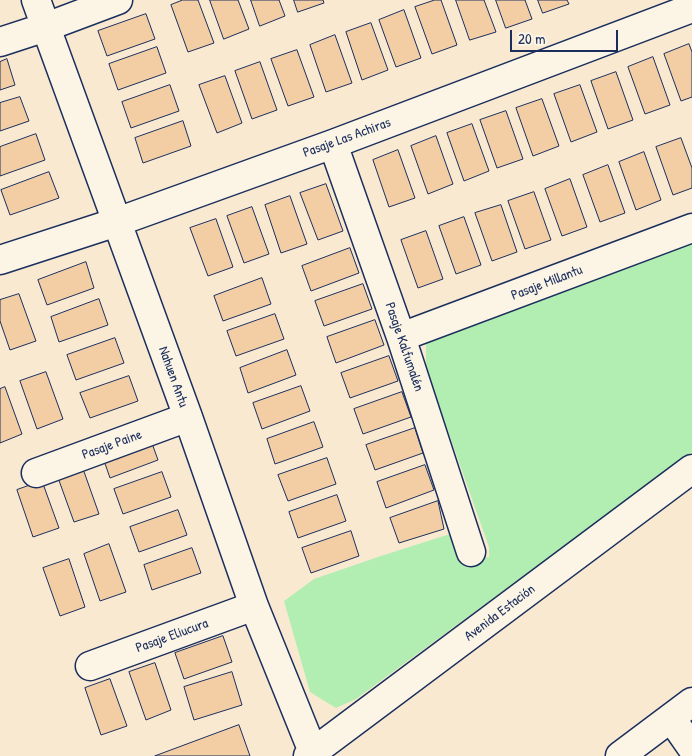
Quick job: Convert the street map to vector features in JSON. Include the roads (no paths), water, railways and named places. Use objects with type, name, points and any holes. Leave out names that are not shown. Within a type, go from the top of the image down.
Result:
[{"type":"street","name":"Nahuen Antu","points":[[36,0],[188,418],[254,606],[311,754]]},
{"type":"street","points":[[0,42],[118,0]]},
{"type":"street","name":"Pasaje Las Achiras","points":[[0,260],[117,222],[333,144],[692,8]]},
{"type":"street","name":"Pasaje Kalfumalén","points":[[333,144],[401,337],[471,552]]},
{"type":"street","name":"Pasaje Millantu","points":[[401,337],[692,228]]},
{"type":"street","name":"Pasaje Paine","points":[[36,473],[188,418]]},
{"type":"street","name":"Avenida Estación","points":[[311,754],[692,469]]},
{"type":"street","name":"Pasaje Eliucura","points":[[90,666],[254,606]]},
{"type":"street","points":[[620,756],[682,710],[692,748]]}]
